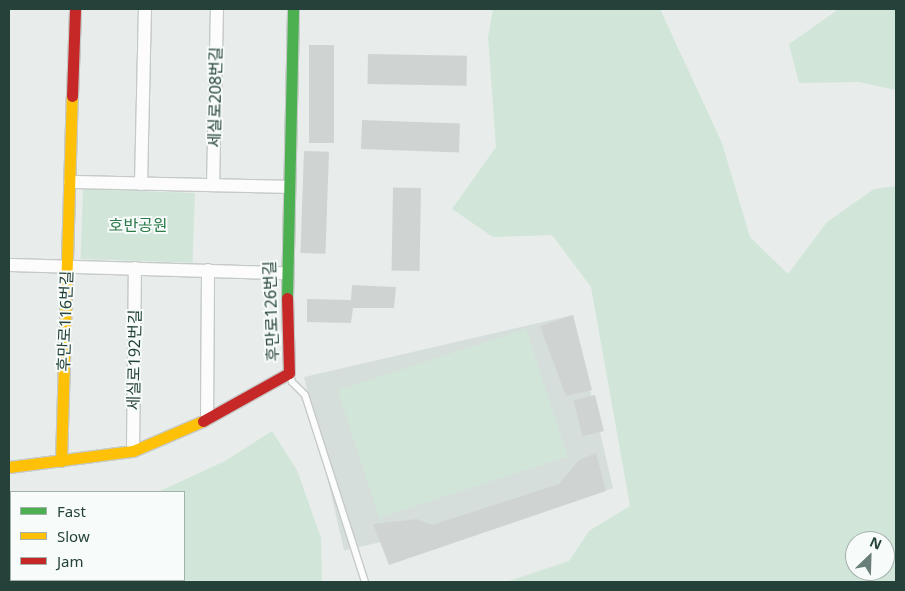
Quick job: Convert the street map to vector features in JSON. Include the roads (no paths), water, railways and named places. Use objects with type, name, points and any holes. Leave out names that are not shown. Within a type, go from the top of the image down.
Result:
[{"type":"street","name":"후만로116번길","points":[[61,460],[75,9]]},
{"type":"street","points":[[141,184],[145,9]]},
{"type":"street","name":"세실로208번길","points":[[213,186],[216,9]]},
{"type":"street","name":"후만로126번길","points":[[9,466],[133,451],[207,418],[289,373],[286,274],[293,9]]},
{"type":"street","points":[[70,182],[287,187]]},
{"type":"street","points":[[9,265],[286,274]]},
{"type":"street","name":"세실로192번길","points":[[133,451],[135,268]]},
{"type":"street","points":[[207,418],[208,270]]},
{"type":"lane","points":[[289,373],[292,382],[305,395],[365,582]]},
{"type":"park label","name":"호반공원","points":[[138,225]]}]
